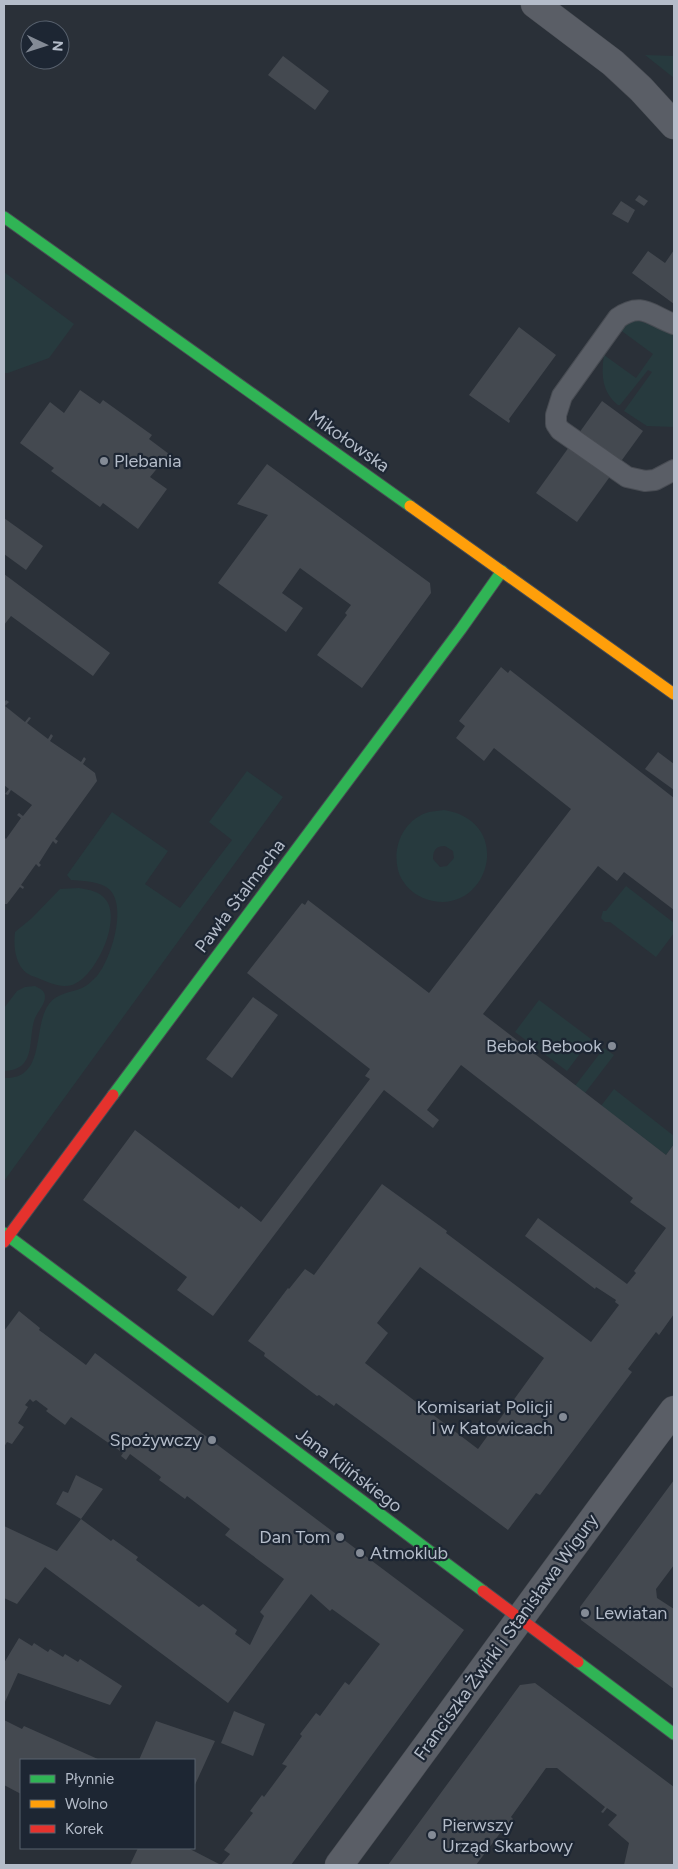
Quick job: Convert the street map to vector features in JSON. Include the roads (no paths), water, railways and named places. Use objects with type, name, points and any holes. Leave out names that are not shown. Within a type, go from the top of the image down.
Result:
[{"type":"street","points":[[535,4],[612,63],[641,89],[674,125]]},
{"type":"street","name":"Mikołowska","points":[[4,216],[674,694]]},
{"type":"street","name":"Pawła Stalmacha","points":[[5,1237],[456,637],[502,571]]},
{"type":"street","name":"Jana Kilińskiego","points":[[5,1237],[674,1734]]},
{"type":"street","name":"Franciszka Żwirki i Stanisława Wigury","points":[[338,1865],[674,1410]]},
{"type":"lane","points":[[674,324],[646,310],[627,312],[618,318],[562,396],[556,416],[556,424],[560,430],[627,477],[644,481],[655,480],[674,470]]},
{"type":"place","name":"Plebania","points":[[104,461]]},
{"type":"place","name":"Bebok Bebook","points":[[612,1046]]},
{"type":"place","name":"Komisariat Policji I w Katowicach","points":[[563,1417]]},
{"type":"place","name":"Spożywczy","points":[[212,1440]]},
{"type":"place","name":"Dan Tom","points":[[340,1537]]},
{"type":"place","name":"Atmoklub","points":[[360,1553]]},
{"type":"place","name":"Lewiatan","points":[[585,1613]]},
{"type":"place","name":"Pierwszy Urząd Skarbowy","points":[[432,1835]]}]
